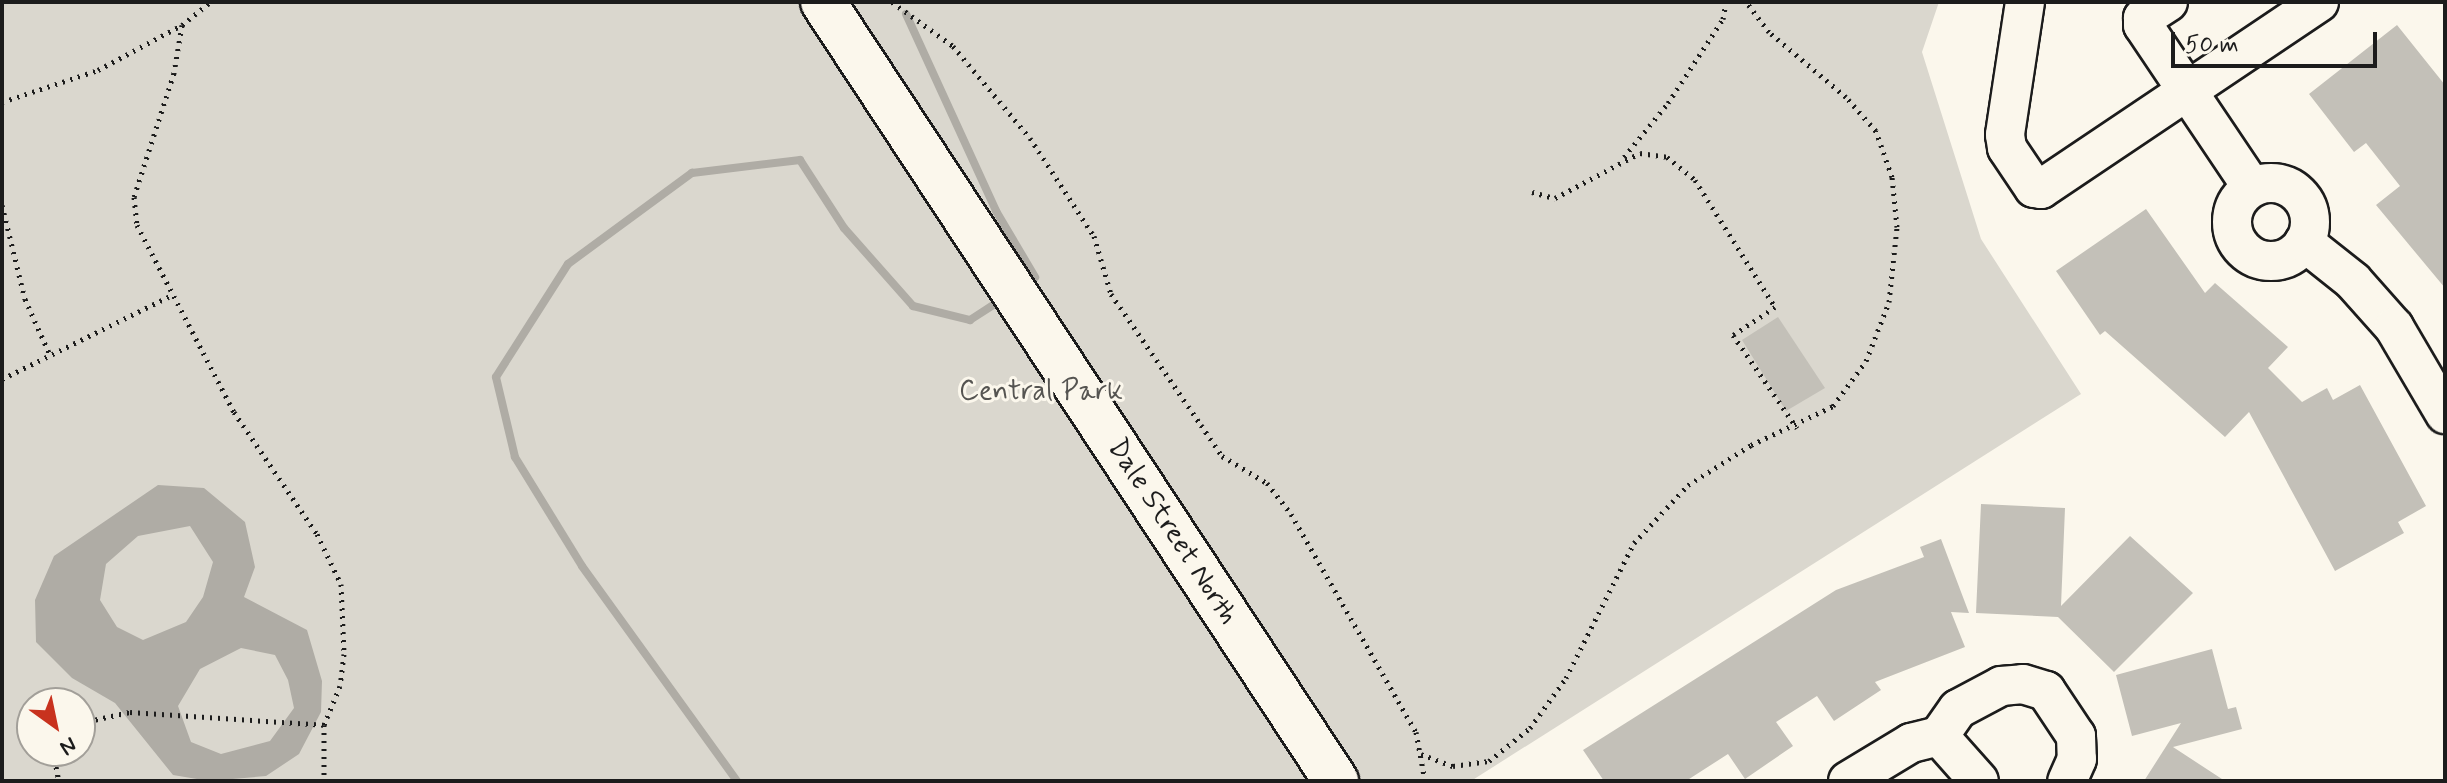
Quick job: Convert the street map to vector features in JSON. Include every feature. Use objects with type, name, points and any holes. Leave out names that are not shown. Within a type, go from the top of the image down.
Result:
[{"type":"main road","name":"Dale Street North","points":[[823,2],[1336,781]]},
{"type":"street","points":[[2025,2],[2005,135],[2007,148],[2034,188],[2041,189],[2319,2]]},
{"type":"street","points":[[2168,2],[2143,18],[2143,25],[2252,187]]},
{"type":"street","points":[[2278,183],[2302,198],[2310,224],[2304,242],[2277,260],[2246,253],[2232,225],[2234,209],[2252,187],[2278,183]]},
{"type":"street","points":[[2304,242],[2353,281],[2394,327],[2445,414]]},
{"type":"street","points":[[1848,781],[1911,743],[1939,736],[1958,709],[2001,686],[2023,684],[2046,691],[2076,736],[2077,759],[2067,781]]},
{"type":"street","points":[[1939,736],[1979,781]]},
{"type":"path","points":[[2,102],[98,70],[182,25],[210,2]]},
{"type":"path","points":[[892,2],[953,46],[1030,138],[1094,236],[1111,294],[1222,456],[1267,483],[1291,514],[1385,669],[1416,732],[1425,781]]},
{"type":"path","points":[[1624,158],[1668,103],[1723,19],[1726,2]]},
{"type":"path","points":[[1421,754],[1453,766],[1489,761],[1530,728],[1566,678],[1634,543],[1688,485],[1751,445],[1797,428],[1833,406],[1866,361],[1889,302],[1897,227],[1892,177],[1876,131],[1846,97],[1769,32],[1746,2]]},
{"type":"path","points":[[182,25],[174,73],[134,197],[145,249],[170,296],[234,412],[317,534],[336,569],[345,617],[344,654],[340,686],[324,725],[324,781]]},
{"type":"path","points":[[1532,192],[1555,198],[1624,158],[1640,153],[1667,157],[1695,180],[1775,307],[1733,335],[1797,428]]},
{"type":"path","points":[[2,205],[25,299],[50,355]]},
{"type":"path","points":[[2,379],[170,296]]},
{"type":"path","points":[[96,719],[130,712],[324,725]]},
{"type":"green space","name":"Central Park","points":[[2,2],[1939,2],[1922,52],[1981,239],[2081,394],[1471,781],[2,781]]},
{"type":"shaded area","points":[[158,485],[204,488],[245,522],[255,567],[244,597],[307,630],[322,681],[321,712],[299,754],[266,776],[209,781],[173,775],[115,703],[96,692],[96,687],[87,687],[72,678],[36,642],[35,600],[54,556]],"holes":[[[190,526],[213,562],[203,597],[186,622],[143,640],[117,627],[100,600],[106,564],[138,536]],[[241,648],[275,655],[288,680],[294,708],[270,741],[221,754],[191,742],[178,706],[200,669]]]},
{"type":"building","points":[[2397,25],[2445,85],[2445,288],[2376,205],[2400,186],[2366,143],[2354,152],[2309,94]]},
{"type":"building","points":[[2146,209],[2205,293],[2215,283],[2288,347],[2268,368],[2302,402],[2327,388],[2333,400],[2360,385],[2426,506],[2398,522],[2404,533],[2335,571],[2249,412],[2225,437],[2105,331],[2100,335],[2056,271]]},
{"type":"building","points":[[1778,317],[1825,388],[1786,411],[1742,340]]},
{"type":"building","points":[[1981,504],[2065,508],[2061,606],[2130,536],[2193,593],[2114,672],[2058,617],[1976,613]]},
{"type":"building","points":[[1941,539],[1969,613],[1951,612],[1965,647],[1875,682],[1881,690],[1834,721],[1817,696],[1776,722],[1793,746],[1745,779],[1728,754],[1686,781],[1604,781],[1583,750],[1836,590],[1924,557],[1920,547]]},
{"type":"building","points":[[2212,649],[2228,709],[2236,707],[2242,729],[2173,747],[2225,781],[2144,781],[2181,723],[2132,736],[2116,675]]},
{"type":"waterway","points":[[906,14],[996,211],[1035,277]]},
{"type":"waterway","points":[[737,781],[582,566],[515,457],[496,377],[568,264],[692,173],[800,160],[844,228],[913,306],[970,320],[993,305]]}]
